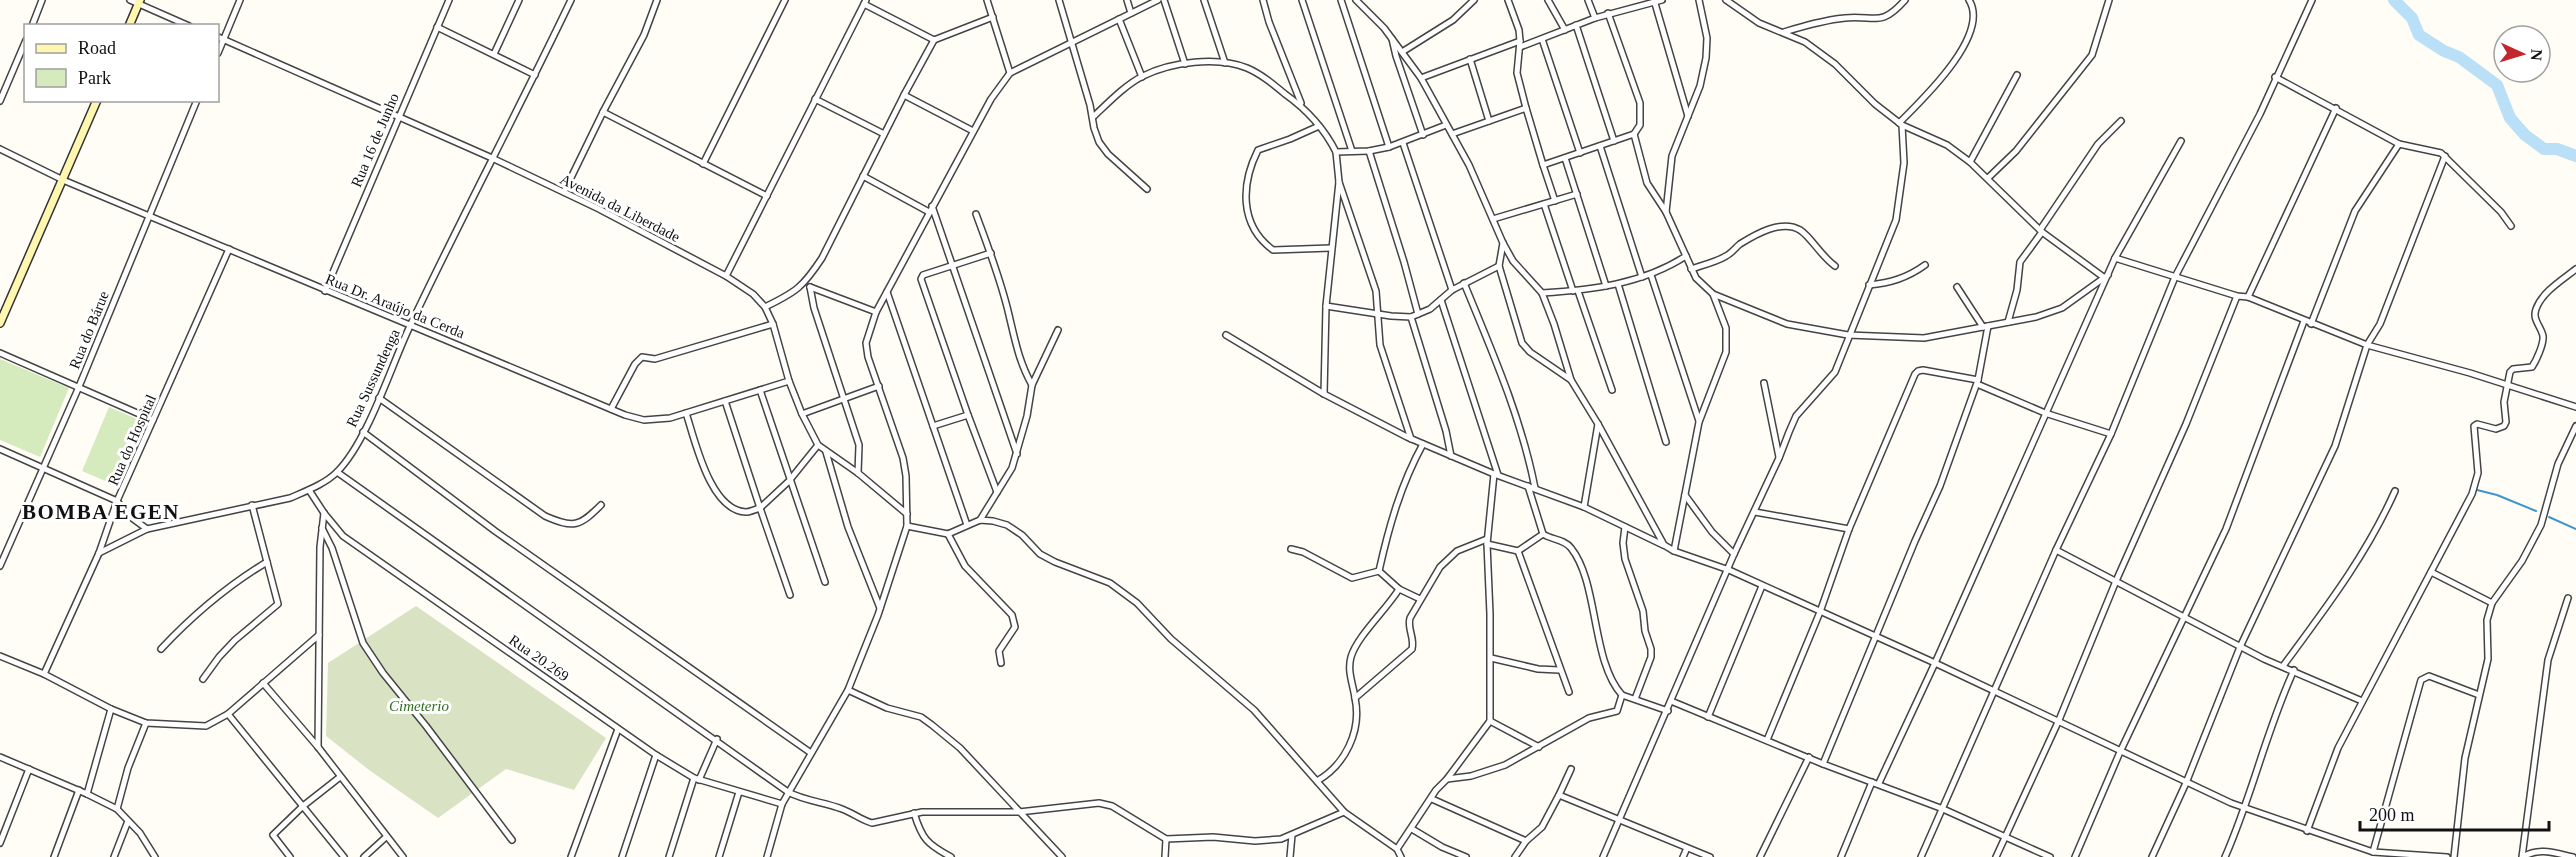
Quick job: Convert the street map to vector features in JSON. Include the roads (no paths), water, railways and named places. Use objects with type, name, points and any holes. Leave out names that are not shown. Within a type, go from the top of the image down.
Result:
[{"type":"street","points":[[33,24],[42,0]]},
{"type":"street","points":[[130,0],[185,24]]},
{"type":"street","points":[[220,39],[240,0]]},
{"type":"street","name":"Rua 16 de Junho","points":[[325,291],[449,0]]},
{"type":"street","points":[[494,54],[519,0]]},
{"type":"street","name":"Rua Sussundenga","points":[[99,553],[147,530],[290,498],[309,490],[337,472],[363,432],[410,326],[571,0]]},
{"type":"street","points":[[564,192],[644,34],[657,0]]},
{"type":"street","points":[[704,164],[785,0]]},
{"type":"street","points":[[987,0],[1010,73]]},
{"type":"street","points":[[1059,0],[1099,142],[1108,154],[1147,189]]},
{"type":"street","points":[[1127,0],[1131,13]]},
{"type":"street","points":[[768,857],[782,804],[848,690],[880,608],[907,526],[903,458],[868,357],[866,343],[876,312],[990,99],[1010,73],[1158,0]]},
{"type":"street","points":[[1164,0],[1185,64]]},
{"type":"street","points":[[1204,0],[1225,63]]},
{"type":"street","points":[[1263,0],[1301,105]]},
{"type":"street","points":[[1302,0],[1352,151]]},
{"type":"street","points":[[1341,0],[1389,147]]},
{"type":"street","points":[[1356,0],[1392,38],[1421,78],[1469,165],[1513,261],[1542,293],[1571,380],[1598,424],[1664,545]]},
{"type":"street","points":[[1402,52],[1453,20],[1474,0]]},
{"type":"street","points":[[1508,0],[1520,44],[1517,73],[1555,201]]},
{"type":"street","points":[[1548,0],[1565,30]]},
{"type":"street","points":[[1588,0],[1595,18]]},
{"type":"street","points":[[1421,78],[1470,59],[1542,39],[1608,13],[1662,0]]},
{"type":"street","points":[[1666,212],[1671,162],[1700,86],[1707,48],[1698,0]]},
{"type":"street","points":[[1726,0],[1759,22],[1806,42],[1835,64],[1875,104],[1901,124],[1947,146],[1970,162],[2041,231],[2105,275]]},
{"type":"street","points":[[1784,32],[1847,18],[1875,20],[1885,18],[1905,0]]},
{"type":"street","points":[[1603,857],[1796,416],[1835,372],[1896,220],[1904,163],[1901,124],[1943,77],[1965,42],[1972,28],[1974,13],[1969,0]]},
{"type":"street","points":[[1988,178],[2016,151],[2092,55],[2109,0]]},
{"type":"street","points":[[1921,857],[2056,550],[2110,434],[2175,277],[2255,124],[2312,0]]},
{"type":"street","points":[[1654,1],[1688,116]]},
{"type":"street","points":[[130,24],[139,2]]},
{"type":"street","points":[[726,276],[865,2],[934,40]]},
{"type":"street","points":[[1543,165],[1634,134],[1640,125],[1640,103],[1608,13]]},
{"type":"street","points":[[765,307],[794,293],[822,258],[934,40],[993,17]]},
{"type":"street","points":[[1119,19],[1142,77]]},
{"type":"street","points":[[1576,25],[1614,141]]},
{"type":"street","points":[[437,27],[535,75]]},
{"type":"street","points":[[1392,38],[1422,135]]},
{"type":"street","name":"Avenida da Liberdade","points":[[220,39],[492,158],[564,192],[726,276],[753,294],[765,307],[789,381],[818,445],[858,473],[907,514]]},
{"type":"street","points":[[1542,39],[1580,153]]},
{"type":"street","points":[[0,101],[24,45]]},
{"type":"street","points":[[1470,59],[1490,121]]},
{"type":"street","points":[[1093,117],[1142,77],[1185,64],[1225,63],[1246,68],[1261,75],[1301,105],[1319,126],[1336,152],[1340,182],[1376,291],[1380,345],[1411,438]]},
{"type":"street","points":[[1970,162],[2017,75]]},
{"type":"street","points":[[2276,77],[2399,144],[2445,156],[2501,212],[2511,226]]},
{"type":"street","points":[[904,95],[973,131]]},
{"type":"street","points":[[815,99],[884,134]]},
{"type":"street","points":[[0,323],[96,102]]},
{"type":"street","name":"Rua do Bárue","points":[[0,566],[78,389],[196,102]]},
{"type":"street","points":[[1452,134],[1526,108]]},
{"type":"street","points":[[2248,297],[2336,108]]},
{"type":"street","points":[[603,112],[767,196]]},
{"type":"street","points":[[2008,322],[2017,291],[2020,262],[2098,144],[2121,121]]},
{"type":"street","points":[[1336,152],[1369,151],[1389,147],[1446,124]]},
{"type":"street","points":[[1319,126],[1258,150],[1244,198],[1253,228],[1273,250],[1331,248]]},
{"type":"street","points":[[1634,134],[1647,183],[1666,212],[1696,278],[1713,294],[1787,324],[1848,336],[1924,338],[2036,317],[2062,308],[2105,275]]},
{"type":"street","points":[[1841,857],[1935,663],[2105,275],[2181,141]]},
{"type":"street","points":[[1403,143],[1452,290]]},
{"type":"street","points":[[2311,324],[2355,211],[2399,144]]},
{"type":"street","points":[[1600,146],[1642,277]]},
{"type":"street","name":"Rua Dr. Araújo da Cerda","points":[[0,149],[63,180],[325,291],[513,366],[611,409],[644,420],[657,420],[686,413],[789,381]]},
{"type":"street","points":[[1369,151],[1418,314]]},
{"type":"street","points":[[2152,857],[2186,783],[2240,647],[2335,446],[2367,345],[2380,324],[2445,156]]},
{"type":"street","points":[[1565,158],[1606,286]]},
{"type":"street","points":[[863,176],[931,209],[953,265],[1017,454]]},
{"type":"street","points":[[1324,394],[1326,306],[1340,182]]},
{"type":"street","points":[[1493,219],[1577,194]]},
{"type":"street","points":[[1544,204],[1612,390]]},
{"type":"street","points":[[976,214],[991,253],[1009,316],[1013,339],[1032,385]]},
{"type":"street","points":[[1691,269],[1726,256],[1740,245],[1778,226],[1785,225],[1805,233],[1823,258],[1835,266]]},
{"type":"street","points":[[1503,243],[1499,266],[1522,343],[1530,352],[1571,380]]},
{"type":"street","name":"Rua do Hospital","points":[[44,674],[99,553],[117,501],[229,249]]},
{"type":"street","points":[[991,253],[923,275],[921,282],[997,492]]},
{"type":"street","points":[[1542,293],[1576,291],[1618,284],[1651,275],[1686,256]]},
{"type":"street","points":[[2115,258],[2237,296],[2248,297],[2367,345],[2574,406],[2576,398]]},
{"type":"street","points":[[1869,285],[1913,274],[1925,265]]},
{"type":"street","points":[[1326,306],[1411,317],[1430,309],[1452,290],[1499,266]]},
{"type":"street","points":[[2307,831],[2338,748],[2472,494],[2478,473],[2474,426],[2477,424],[2500,429],[2506,422],[2505,384],[2511,370],[2534,365],[2543,338],[2535,320],[2536,310],[2553,287],[2576,269]]},
{"type":"street","points":[[1651,275],[1700,422]]},
{"type":"street","points":[[1464,284],[1501,373],[1527,445],[1535,488]]},
{"type":"street","points":[[1618,284],[1666,442]]},
{"type":"street","points":[[802,285],[876,312]]},
{"type":"street","points":[[810,287],[814,308],[859,445],[858,473]]},
{"type":"street","points":[[1823,764],[1940,486],[1977,382],[1985,326],[1957,287]]},
{"type":"street","points":[[887,292],[967,525]]},
{"type":"street","points":[[1674,551],[1700,422],[1726,352],[1728,337],[1713,294]]},
{"type":"street","points":[[1996,857],[2059,720],[2116,581],[2182,433],[2237,296]]},
{"type":"street","points":[[1397,849],[1490,721],[1491,658],[1487,541],[1496,474],[1442,300]]},
{"type":"street","points":[[1411,317],[1446,431],[1451,456]]},
{"type":"street","points":[[2075,857],[2120,752],[2226,529],[2304,321]]},
{"type":"street","points":[[611,409],[635,364],[642,357],[655,359],[772,324]]},
{"type":"street","points":[[980,520],[1012,468],[1032,385],[1058,330]]},
{"type":"street","points":[[1226,334],[1324,394],[1423,444],[1584,507],[1674,551],[1729,570],[2059,720],[2120,752],[2244,808],[2373,852],[2447,857]]},
{"type":"street","points":[[0,353],[153,420]]},
{"type":"street","points":[[1767,740],[1820,612],[1849,529],[1918,371],[1977,382],[2045,413],[2110,434]]},
{"type":"street","points":[[1764,383],[1779,458]]},
{"type":"street","points":[[802,414],[879,386]]},
{"type":"street","points":[[760,390],[825,582]]},
{"type":"street","points":[[379,398],[545,516],[562,524],[574,525],[586,520],[601,505]]},
{"type":"street","points":[[725,401],[790,595]]},
{"type":"street","points":[[686,413],[705,471],[718,497],[745,512],[759,508],[789,481],[818,445]]},
{"type":"street","points":[[933,426],[968,415]]},
{"type":"street","points":[[1584,507],[1598,424]]},
{"type":"street","points":[[2454,857],[2465,758],[2488,659],[2486,625],[2492,603],[2522,561],[2541,525],[2559,464],[2576,426]]},
{"type":"street","points":[[363,432],[495,531],[811,753]]},
{"type":"street","points":[[1379,571],[1408,471],[1423,444]]},
{"type":"street","points":[[0,449],[117,501],[128,515],[147,530]]},
{"type":"street","points":[[826,452],[848,527],[880,608]]},
{"type":"street","points":[[337,472],[467,566],[717,739],[788,792],[804,799],[845,810],[872,823],[914,813],[1019,812],[1099,802],[1112,806],[1166,839],[1213,837],[1255,841],[1281,839],[1344,812]]},
{"type":"street","points":[[1528,486],[1543,534]]},
{"type":"street","name":"Rua 20.269","points":[[309,490],[324,513],[344,536],[656,755],[696,779],[782,804]]},
{"type":"street","points":[[2283,666],[2348,579],[2381,524],[2395,491]]},
{"type":"street","points":[[1685,495],[1712,532],[1734,554]]},
{"type":"street","points":[[203,679],[235,640],[278,604],[252,505]]},
{"type":"street","points":[[1755,512],[1849,529]]},
{"type":"street","points":[[318,747],[320,546],[324,513]]},
{"type":"street","points":[[907,526],[948,534],[980,520],[1007,525],[1022,535],[1040,554],[1075,571],[1110,583],[1137,603],[1171,639],[1254,710],[1344,812],[1397,849],[1401,857]]},
{"type":"street","points":[[1625,527],[1623,543],[1625,559],[1643,611],[1645,631],[1651,649],[1651,657],[1635,699]]},
{"type":"street","points":[[322,528],[332,548],[363,643],[383,673],[512,840]]},
{"type":"street","points":[[948,534],[965,566],[1012,615],[1014,627],[999,651],[1001,663]]},
{"type":"street","points":[[1518,551],[1543,534]]},
{"type":"street","points":[[1543,534],[1566,543],[1575,554],[1584,578],[1611,680],[1622,695],[1668,711]]},
{"type":"street","points":[[1355,698],[1412,649],[1414,644],[1408,625],[1420,599],[1440,567],[1457,551],[1487,541],[1518,551]]},
{"type":"street","points":[[1291,549],[1304,552],[1352,578],[1379,571]]},
{"type":"street","points":[[2056,550],[2240,647],[2362,700]]},
{"type":"street","points":[[1518,551],[1559,670],[1569,692]]},
{"type":"street","points":[[160,649],[237,580],[267,562]]},
{"type":"street","points":[[1379,571],[1400,589],[1420,599]]},
{"type":"street","points":[[2431,572],[2492,603]]},
{"type":"street","points":[[1708,717],[1762,586]]},
{"type":"street","points":[[1317,781],[1335,769],[1347,753],[1356,719],[1350,673],[1351,656],[1400,589]]},
{"type":"street","points":[[2568,598],[2548,660],[2522,857],[2541,851],[2573,857]]},
{"type":"street","points":[[0,656],[44,674],[111,709],[146,723],[206,726],[228,714],[319,635]]},
{"type":"street","points":[[1491,658],[1538,669],[1559,670]]},
{"type":"street","points":[[2225,857],[2244,808],[2268,730],[2294,670]]},
{"type":"street","points":[[2373,852],[2421,680],[2429,676],[2479,695]]},
{"type":"street","points":[[264,683],[318,747],[403,857]]},
{"type":"street","points":[[848,690],[887,708],[921,717],[960,748],[1062,857]]},
{"type":"street","points":[[1447,779],[1472,776],[1505,765],[1589,718],[1617,711],[1622,695]]},
{"type":"street","points":[[1671,702],[1823,764],[1942,809],[2050,857]]},
{"type":"street","points":[[87,794],[111,709]]},
{"type":"street","points":[[228,714],[344,857]]},
{"type":"street","points":[[1490,721],[1539,747]]},
{"type":"street","points":[[117,809],[128,768],[146,723]]},
{"type":"street","points":[[572,857],[618,729]]},
{"type":"street","points":[[669,857],[696,779],[717,739]]},
{"type":"street","points":[[622,857],[656,755]]},
{"type":"street","points":[[0,757],[79,790],[117,809],[140,833],[154,857]]},
{"type":"street","points":[[1760,857],[1809,757]]},
{"type":"street","points":[[0,843],[29,769]]},
{"type":"street","points":[[1515,857],[1526,841],[1542,827],[1571,769]]},
{"type":"street","points":[[290,857],[273,835],[303,806],[340,777]]},
{"type":"street","points":[[54,857],[79,790]]},
{"type":"street","points":[[719,857],[739,792]]},
{"type":"street","points":[[1559,795],[1710,857]]},
{"type":"street","points":[[1432,799],[1526,841]]},
{"type":"street","points":[[914,813],[926,842],[951,857]]},
{"type":"street","points":[[114,857],[128,821]]},
{"type":"street","points":[[1412,829],[1442,847],[1466,857]]},
{"type":"street","points":[[1290,857],[1292,835]]},
{"type":"street","points":[[364,857],[386,837]]},
{"type":"street","points":[[1165,857],[1166,839]]},
{"type":"street","points":[[1683,857],[1687,848]]},
{"type":"waterway","points":[[2394,0],[2412,18],[2419,35],[2444,51],[2459,57],[2497,85],[2510,118],[2525,135],[2544,149],[2557,149],[2576,156]]},
{"type":"waterway","points":[[2477,490],[2497,495],[2536,511]]},
{"type":"waterway","points":[[2549,517],[2576,529]]},
{"type":"district","name":"BOMBA EGEN","points":[[101,512]]},
{"type":"park label","name":"Cimeterio","points":[[419,706]]}]
